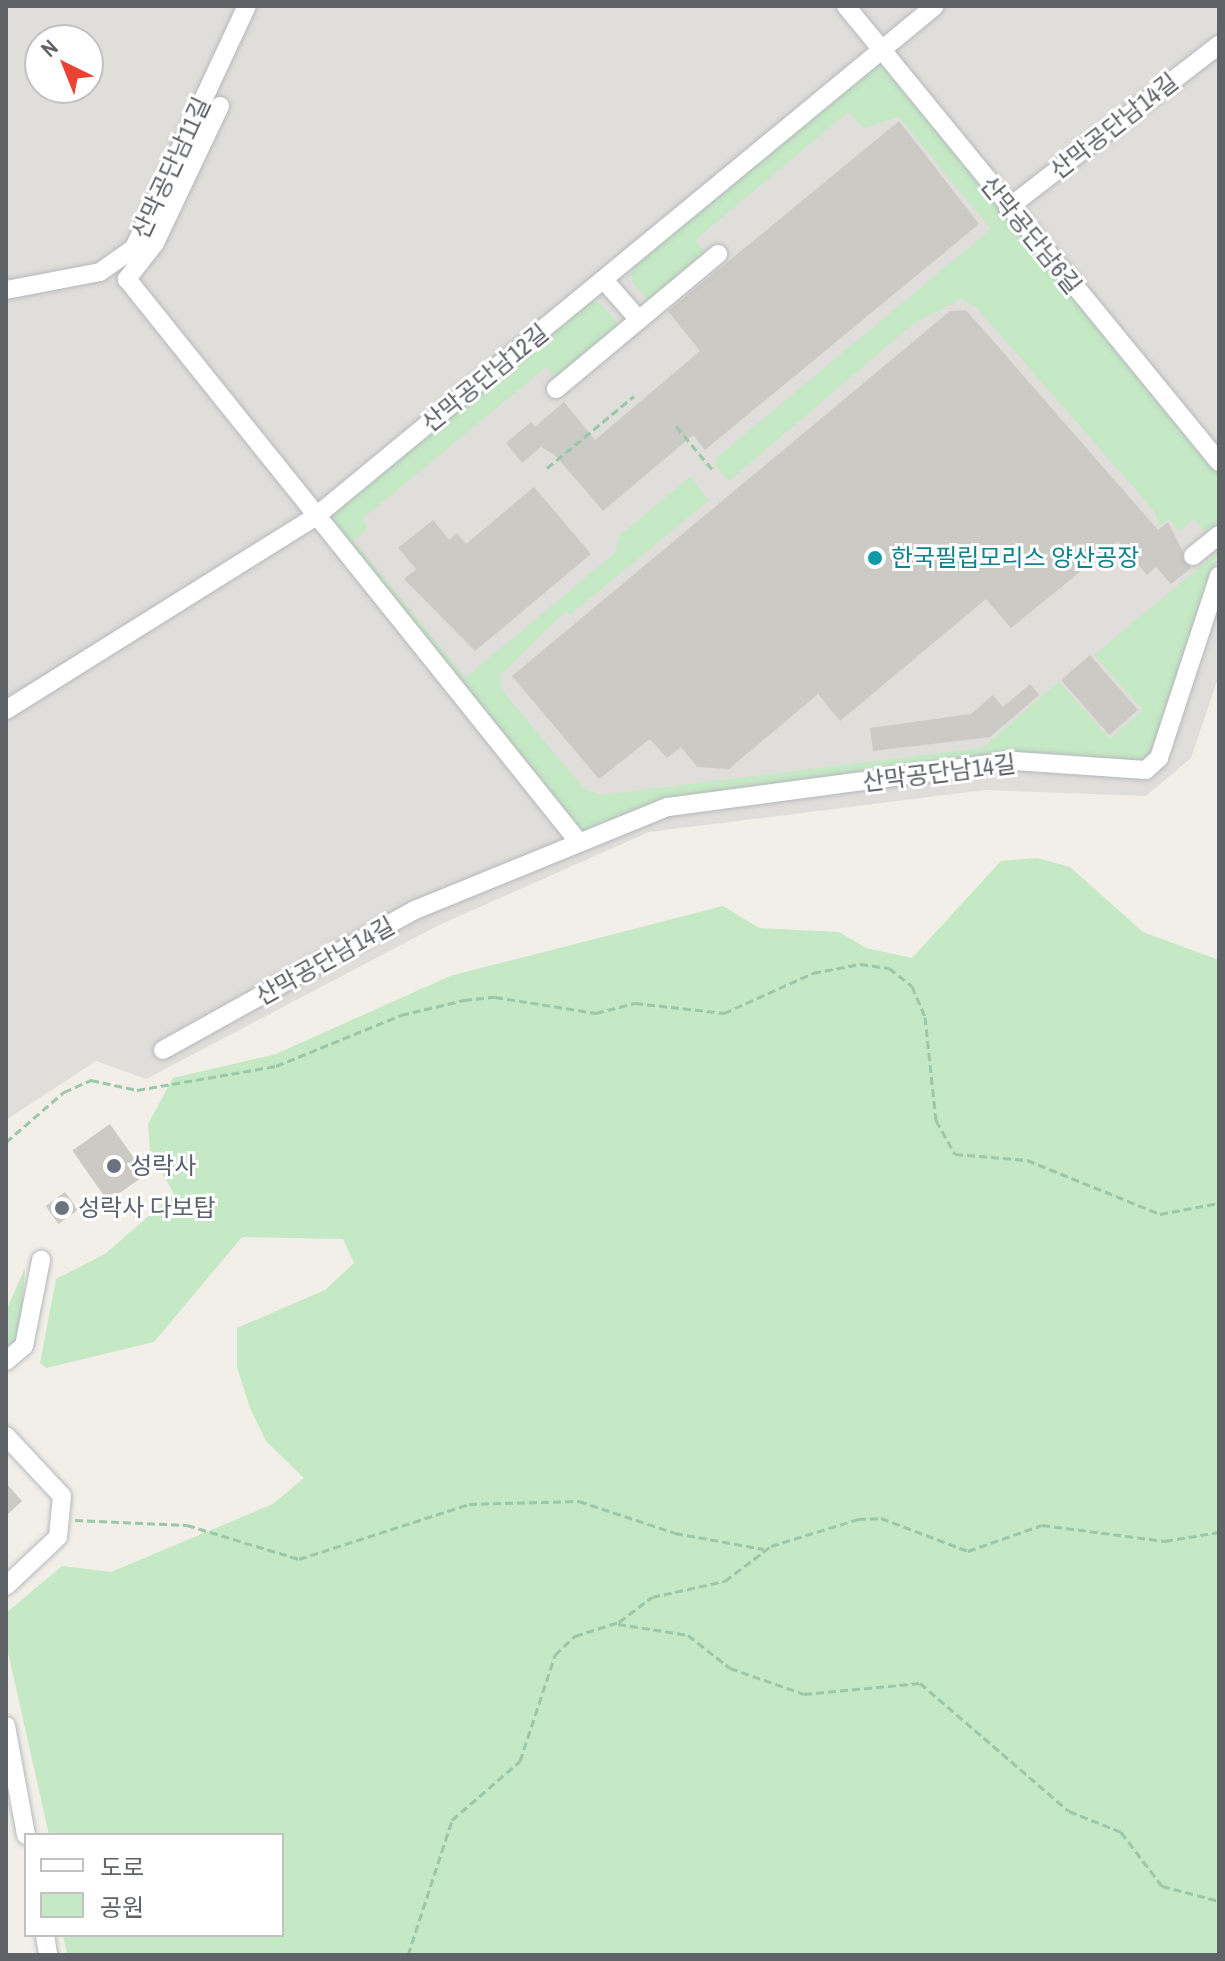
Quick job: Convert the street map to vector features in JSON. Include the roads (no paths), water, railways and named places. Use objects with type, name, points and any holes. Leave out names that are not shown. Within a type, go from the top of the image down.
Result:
[{"type":"street","name":"산막공단남11길","points":[[6,290],[100,272],[134,248],[247,6]]},
{"type":"street","name":"산막공단남6길","points":[[846,6],[1008,208],[1219,462]]},
{"type":"street","name":"산막공단남12길","points":[[6,710],[315,517],[935,6]]},
{"type":"street","name":"산막공단남14길","points":[[1008,208],[1219,45]]},
{"type":"street","points":[[220,106],[155,243],[127,279],[578,841]]},
{"type":"street","points":[[556,389],[718,254]]},
{"type":"street","points":[[604,280],[639,320]]},
{"type":"street","points":[[1194,530],[1206,545]]},
{"type":"street","name":"산막공단남14길","points":[[163,1050],[415,910],[578,841],[668,807],[1015,761],[1146,770],[1159,758],[1219,576]]},
{"type":"street","points":[[6,1361],[24,1346],[41,1260]]},
{"type":"street","points":[[6,1436],[62,1496],[58,1537],[6,1586]]},
{"type":"street","points":[[6,1726],[26,1833]]},
{"type":"place","name":"한국필립모리스 양산공장","points":[[875,558]]},
{"type":"place","name":"성락사","points":[[114,1166]]},
{"type":"place","name":"성락사 다보탑","points":[[62,1208]]}]
